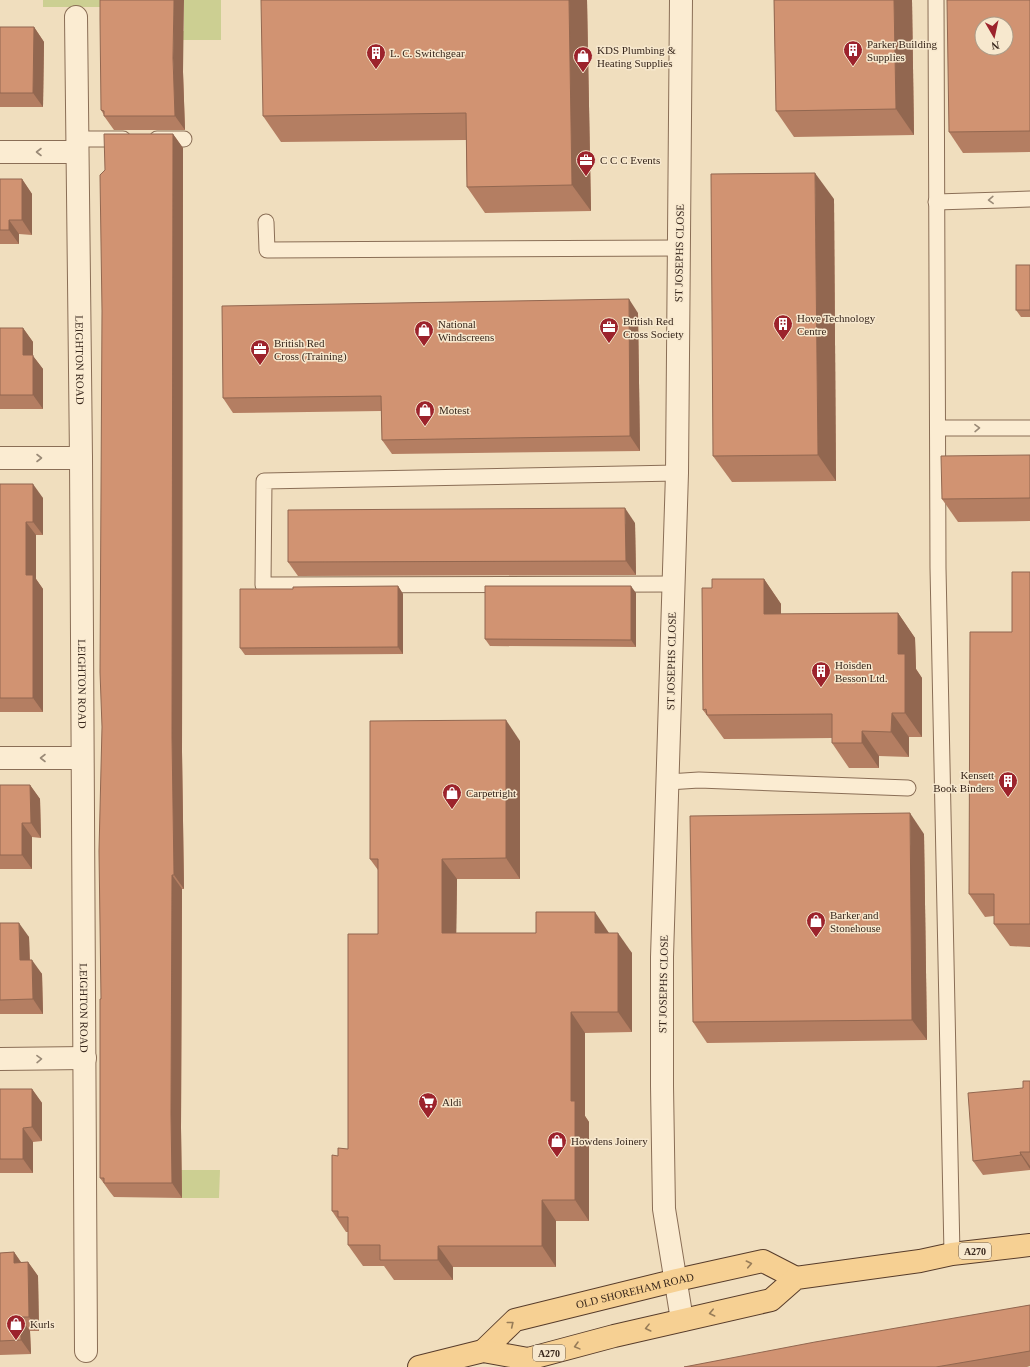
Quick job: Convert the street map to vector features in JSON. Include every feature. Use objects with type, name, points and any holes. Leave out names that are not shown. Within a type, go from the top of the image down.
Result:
[{"type":"main road","name":"A270","points":[[796,1278],[920,1261],[952,1254],[1030,1245]]},
{"type":"main road","name":"OLD SHOREHAM ROAD","points":[[419,1367],[483,1350],[514,1320],[677,1280],[763,1261],[796,1278],[771,1300],[682,1320],[529,1363],[483,1350]]},
{"type":"street","name":"ST JOSEPHS CLOSE","points":[[681,0],[677,473],[662,957],[662,1094],[664,1209],[677,1280],[682,1320]]},
{"type":"street","name":"LEIGHTON ROAD","points":[[76,17],[81,458],[86,1351]]},
{"type":"street","points":[[0,152],[77,146]]},
{"type":"street","points":[[0,458],[81,458]]},
{"type":"street","points":[[0,758],[82,758]]},
{"type":"street","points":[[0,1059],[85,1058]]},
{"type":"lane","points":[[936,0],[938,568],[952,1254]]},
{"type":"lane","points":[[77,146],[142,139],[184,139]]},
{"type":"lane","points":[[936,202],[1030,199]]},
{"type":"lane","points":[[266,222],[267,250],[679,248]]},
{"type":"lane","points":[[938,428],[1030,428]]},
{"type":"lane","points":[[673,584],[263,585],[264,481],[677,473]]},
{"type":"lane","points":[[668,782],[699,780],[908,788]]},
{"type":"green space","points":[[43,0],[111,0],[111,7],[43,7]]},
{"type":"green space","points":[[184,0],[221,0],[221,40],[156,40],[156,32],[184,31]]},
{"type":"green space","points":[[158,1170],[220,1170],[219,1198],[182,1198]]},
{"type":"building","points":[[100,0],[174,0],[173,58],[175,116],[104,116],[104,111],[101,110]]},
{"type":"building","points":[[261,0],[569,0],[572,185],[467,187],[466,113],[263,116]]},
{"type":"building","name":"Parker Building Supplies","points":[[774,0],[894,0],[896,109],[776,111]]},
{"type":"building","points":[[947,0],[1030,0],[1030,131],[949,132]]},
{"type":"building","points":[[0,27],[34,27],[33,93],[0,93]]},
{"type":"building","points":[[104,134],[173,134],[172,737],[174,875],[172,875],[172,1183],[104,1183],[104,1178],[100,1178],[101,999],[99,851],[102,727],[100,672],[102,311],[100,175],[105,170]]},
{"type":"building","name":"Hove Technology Centre","points":[[815,173],[818,455],[713,456],[711,174]]},
{"type":"building","points":[[0,179],[22,179],[22,220],[9,220],[9,230],[0,230]]},
{"type":"building","points":[[1016,265],[1030,265],[1030,310],[1016,310]]},
{"type":"building","points":[[629,299],[630,436],[382,440],[381,396],[223,398],[222,306]]},
{"type":"building","points":[[0,328],[23,328],[23,355],[33,355],[33,395],[0,395]]},
{"type":"building","points":[[1030,455],[1030,498],[942,499],[941,456]]},
{"type":"building","points":[[0,484],[33,484],[33,522],[26,522],[26,575],[33,575],[33,698],[0,698]]},
{"type":"building","points":[[625,508],[626,561],[288,562],[288,510]]},
{"type":"building","name":"Kensett Book Binders","points":[[1012,572],[1030,572],[1030,924],[994,924],[994,894],[969,894],[970,632],[1012,632]]},
{"type":"building","name":"Hoisden Besson Ltd.","points":[[712,579],[764,579],[764,614],[898,613],[898,654],[905,654],[905,713],[892,713],[891,732],[862,731],[862,743],[832,743],[832,714],[707,715],[706,709],[703,710],[702,588],[712,588]]},
{"type":"building","points":[[398,586],[398,647],[240,648],[240,589]]},
{"type":"building","points":[[485,586],[631,586],[631,640],[485,639]]},
{"type":"building","points":[[506,720],[506,858],[442,859],[442,933],[536,933],[536,912],[595,912],[595,933],[618,933],[618,1012],[571,1012],[571,1101],[575,1101],[575,1200],[542,1200],[542,1246],[438,1246],[438,1260],[380,1260],[380,1245],[348,1245],[348,1217],[338,1217],[338,1211],[332,1211],[332,1155],[338,1156],[338,1148],[348,1149],[348,934],[378,934],[378,859],[370,859],[370,721]]},
{"type":"building","points":[[0,785],[30,785],[31,823],[22,823],[22,855],[0,855]]},
{"type":"building","name":"Barker and Stonehouse","points":[[910,813],[912,1020],[693,1022],[690,816]]},
{"type":"building","points":[[0,923],[19,923],[20,960],[32,960],[33,999],[0,1000]]},
{"type":"building","points":[[1023,1081],[1030,1081],[1030,1152],[1020,1152],[1021,1155],[973,1161],[968,1093],[1023,1088]]},
{"type":"building","points":[[0,1089],[32,1089],[32,1127],[23,1128],[23,1159],[0,1159]]},
{"type":"building","points":[[14,1252],[14,1263],[28,1262],[29,1317],[20,1317],[21,1340],[0,1341],[0,1253]]},
{"type":"building","points":[[1030,1305],[1030,1351],[936,1367],[684,1367],[815,1342]]},
{"type":"place","name":"Parker Building Supplies","points":[[853,67]]},
{"type":"place","name":"L. C. Switchgear","points":[[376,70]]},
{"type":"place","name":"KDS Plumbing & Heating Supplies","points":[[583,73]]},
{"type":"place","name":"C C C Events","points":[[586,177]]},
{"type":"place","name":"Hove Technology Centre","points":[[783,341]]},
{"type":"place","name":"British Red Cross Society","points":[[609,344]]},
{"type":"place","name":"National Windscreens","points":[[424,347]]},
{"type":"place","name":"British Red Cross (Training)","points":[[260,366]]},
{"type":"place","name":"Motest","points":[[425,427]]},
{"type":"place","name":"Hoisden Besson Ltd.","points":[[821,688]]},
{"type":"place","name":"Kensett Book Binders","points":[[1008,798]]},
{"type":"place","name":"Carpetright","points":[[452,810]]},
{"type":"place","name":"Barker and Stonehouse","points":[[816,938]]},
{"type":"place","name":"Aldi","points":[[428,1119]]},
{"type":"place","name":"Howdens Joinery","points":[[557,1158]]},
{"type":"place","name":"Kurls","points":[[16,1341]]}]
